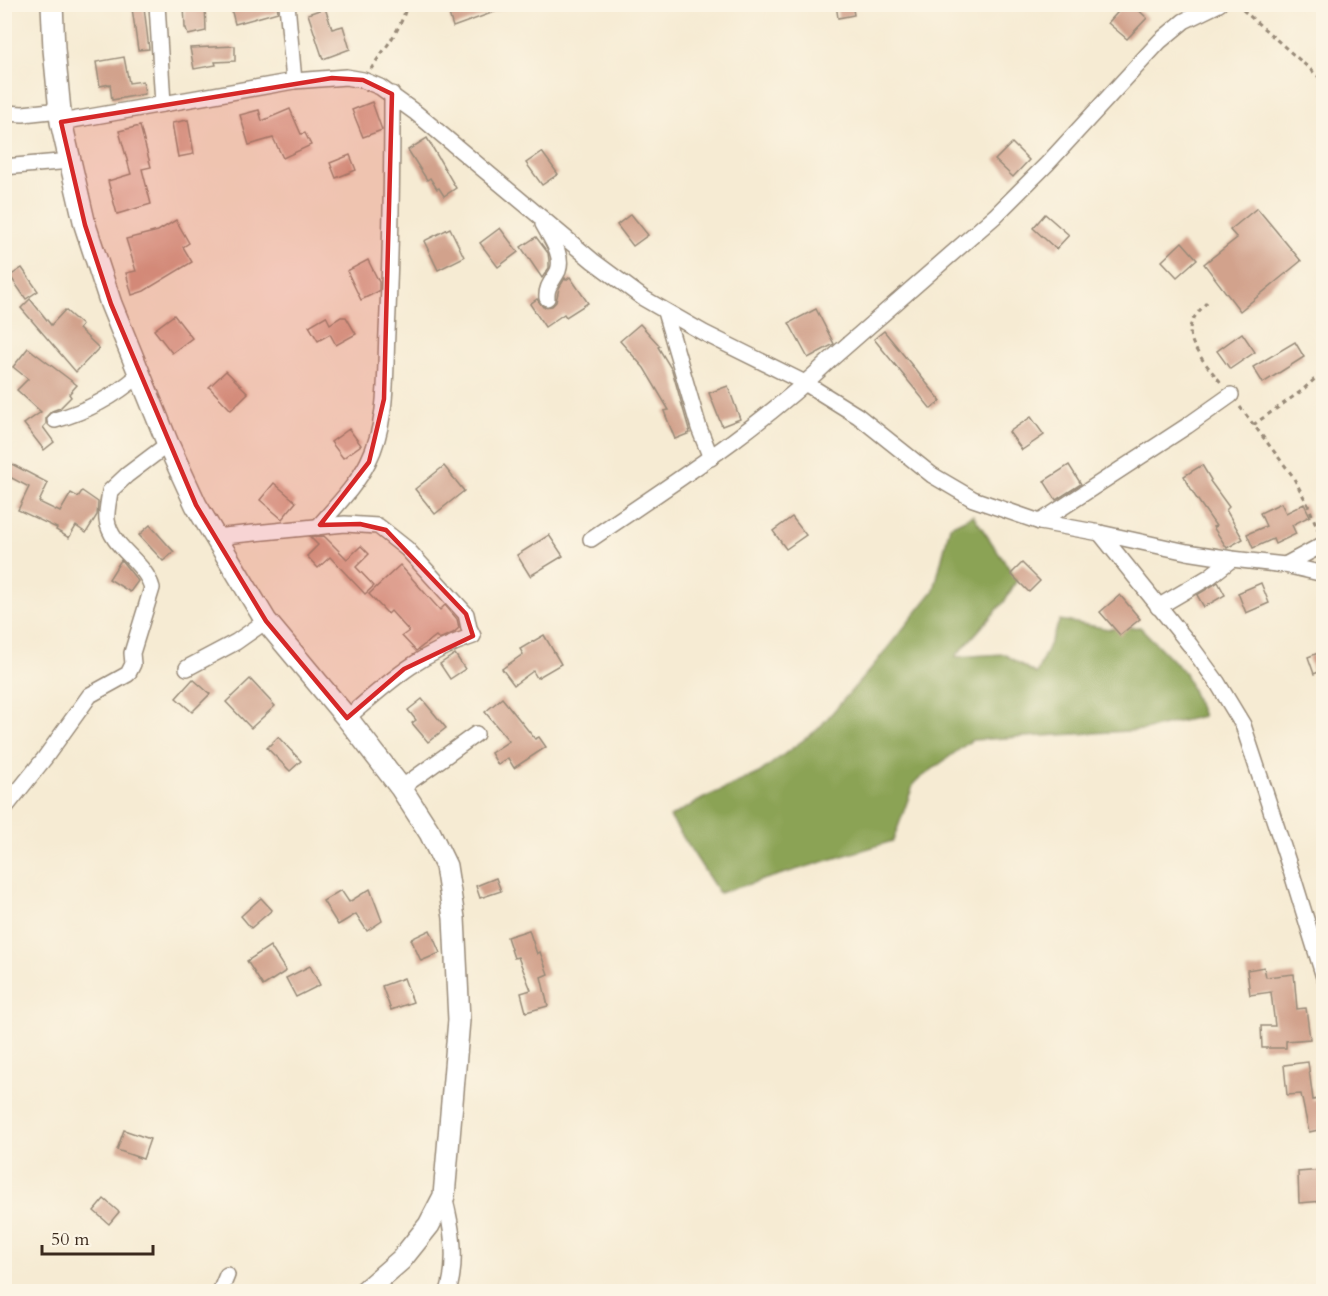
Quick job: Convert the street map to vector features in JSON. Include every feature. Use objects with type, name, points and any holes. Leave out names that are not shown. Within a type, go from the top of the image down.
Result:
[{"type":"main road","points":[[52,4],[61,116],[85,225],[111,304],[168,444],[196,505],[266,621],[347,718],[400,788],[430,832],[446,866],[454,918],[459,1020],[444,1196],[429,1225],[401,1260],[364,1292]]},
{"type":"street","points":[[157,4],[162,104]]},
{"type":"street","points":[[286,4],[294,81]]},
{"type":"street","points":[[591,539],[711,458],[805,383],[995,216],[1047,164],[1160,41],[1184,21],[1219,4]]},
{"type":"street","points":[[4,113],[61,116],[162,104],[294,81],[346,77],[363,80],[392,94],[593,261],[665,312],[805,383],[858,416],[932,475],[973,500],[1040,522],[1187,552],[1232,560],[1285,565],[1323,574]]},
{"type":"street","points":[[318,527],[347,494],[369,462],[378,433],[384,399],[389,298],[392,94]]},
{"type":"street","points":[[4,167],[70,160]]},
{"type":"street","points":[[539,216],[558,253],[559,261],[558,270],[547,288],[547,298]]},
{"type":"street","points":[[665,312],[696,418],[711,458]]},
{"type":"street","points":[[56,420],[81,413],[103,402],[139,375]]},
{"type":"street","points":[[1040,522],[1231,395]]},
{"type":"street","points":[[4,809],[44,759],[90,695],[129,674],[133,664],[132,652],[152,588],[149,578],[112,534],[107,519],[110,491],[168,444]]},
{"type":"street","points":[[214,537],[360,524],[378,526],[386,530],[431,574],[466,614],[473,636],[432,652],[404,669],[347,718]]},
{"type":"street","points":[[1100,533],[1217,682],[1243,725],[1293,874],[1323,977]]},
{"type":"street","points":[[1285,565],[1322,538]]},
{"type":"street","points":[[1158,607],[1209,577],[1232,560]]},
{"type":"street","points":[[187,668],[236,642],[266,621]]},
{"type":"street","points":[[400,788],[476,734]]},
{"type":"street","points":[[444,1196],[450,1220],[453,1263],[448,1292]]},
{"type":"street","points":[[220,1292],[227,1275]]},
{"type":"path","points":[[363,80],[392,40],[403,21],[407,4]]},
{"type":"path","points":[[1236,4],[1319,77],[1323,76]]},
{"type":"path","points":[[1208,302],[1191,323],[1190,332],[1195,348],[1292,475],[1322,538]]},
{"type":"path","points":[[1253,425],[1300,392],[1323,371]]},
{"type":"highlighted area","points":[[332,78],[363,80],[392,94],[384,399],[369,462],[320,525],[360,524],[386,530],[466,614],[473,636],[404,669],[347,718],[266,621],[196,505],[111,304],[85,225],[61,122]]},
{"type":"green space","points":[[973,515],[1017,580],[1004,602],[955,657],[1004,654],[1036,674],[1060,620],[1109,629],[1140,627],[1185,673],[1203,716],[1144,730],[972,740],[914,783],[893,841],[719,893],[670,817],[704,798],[759,773],[818,729],[874,665],[934,590],[950,526]]},
{"type":"building","points":[[184,4],[205,4],[206,31],[188,35],[185,28]]},
{"type":"building","points":[[230,4],[277,4],[278,12],[235,24]]},
{"type":"building","points":[[455,4],[508,4],[508,7],[453,27],[447,7]]},
{"type":"building","points":[[836,4],[852,4],[854,15],[838,18]]},
{"type":"building","points":[[1125,4],[1132,4],[1147,18],[1127,39],[1108,23]]},
{"type":"building","points":[[144,7],[149,49],[138,50],[132,8]]},
{"type":"building","points":[[325,8],[332,29],[343,26],[350,49],[323,59],[308,14]]},
{"type":"building","points":[[235,46],[235,61],[215,62],[216,65],[194,69],[190,48]]},
{"type":"building","points":[[124,57],[129,83],[143,81],[145,94],[112,100],[110,84],[100,86],[96,62]]},
{"type":"building","points":[[372,102],[382,130],[363,137],[352,110]]},
{"type":"building","points":[[290,109],[301,134],[305,133],[311,145],[283,158],[273,138],[249,145],[240,115],[259,110],[262,121]]},
{"type":"building","points":[[188,120],[194,154],[178,157],[172,123]]},
{"type":"building","points":[[140,126],[151,167],[142,169],[151,204],[117,214],[108,181],[131,174],[119,131]]},
{"type":"building","points":[[427,138],[456,188],[444,196],[430,178],[427,180],[408,150]]},
{"type":"building","points":[[1012,143],[1029,160],[1013,177],[995,160]]},
{"type":"building","points":[[542,152],[558,174],[542,185],[526,163]]},
{"type":"building","points":[[350,155],[356,170],[336,178],[330,163]]},
{"type":"building","points":[[1257,208],[1301,261],[1240,311],[1204,264],[1237,238],[1230,230]]},
{"type":"building","points":[[631,214],[648,235],[633,246],[617,225]]},
{"type":"building","points":[[1045,214],[1069,235],[1056,249],[1033,228]]},
{"type":"building","points":[[176,220],[189,243],[183,247],[192,262],[144,291],[132,295],[126,273],[136,271],[126,239],[158,231]]},
{"type":"building","points":[[450,228],[464,257],[438,270],[424,241]]},
{"type":"building","points":[[500,228],[518,252],[498,267],[480,243]]},
{"type":"building","points":[[536,237],[548,253],[549,268],[542,278],[521,247]]},
{"type":"building","points":[[1182,242],[1197,259],[1177,277],[1162,261]]},
{"type":"building","points":[[368,260],[379,282],[379,291],[361,300],[347,271]]},
{"type":"building","points":[[22,268],[38,291],[26,299],[10,276]]},
{"type":"building","points":[[570,277],[588,303],[566,317],[564,314],[545,327],[530,304],[537,299],[543,307],[552,306],[556,302],[559,288],[565,278],[566,280]]},
{"type":"building","points":[[30,299],[51,325],[65,310],[82,325],[79,329],[99,348],[76,372],[21,308]]},
{"type":"building","points":[[816,309],[834,344],[808,358],[789,323]]},
{"type":"building","points":[[174,315],[192,338],[172,353],[154,330]]},
{"type":"building","points":[[326,316],[330,324],[341,317],[346,317],[356,334],[336,345],[330,334],[318,341],[309,326]]},
{"type":"building","points":[[640,324],[660,346],[658,347],[672,370],[690,433],[675,439],[664,411],[669,410],[644,368],[620,341]]},
{"type":"building","points":[[884,331],[941,401],[931,409],[874,339]]},
{"type":"building","points":[[1242,333],[1255,352],[1230,369],[1217,351]]},
{"type":"building","points":[[1295,342],[1304,357],[1263,383],[1253,367]]},
{"type":"building","points":[[28,348],[77,385],[69,394],[71,397],[46,417],[46,424],[43,427],[54,442],[44,450],[24,424],[41,412],[17,390],[28,379],[13,367]]},
{"type":"building","points":[[226,371],[248,393],[231,410],[209,387]]},
{"type":"building","points":[[728,386],[740,419],[722,426],[709,393]]},
{"type":"building","points":[[1031,417],[1044,435],[1022,450],[1009,432]]},
{"type":"building","points":[[349,429],[361,445],[343,458],[331,442]]},
{"type":"building","points":[[4,460],[48,483],[39,502],[60,512],[71,493],[78,497],[82,491],[98,502],[97,515],[86,533],[76,526],[69,538],[56,530],[57,528],[18,510],[29,487],[4,474]]},
{"type":"building","points":[[1069,465],[1081,484],[1056,500],[1044,481]]},
{"type":"building","points":[[1202,465],[1210,481],[1229,507],[1226,510],[1243,539],[1227,548],[1213,527],[1216,526],[1184,476]]},
{"type":"building","points":[[444,466],[464,491],[435,514],[415,489]]},
{"type":"building","points":[[274,483],[296,502],[282,519],[260,500]]},
{"type":"building","points":[[1281,503],[1286,513],[1304,504],[1310,516],[1292,525],[1296,534],[1275,544],[1273,539],[1253,548],[1247,534],[1266,526],[1260,513]]},
{"type":"building","points":[[792,517],[806,535],[786,549],[773,531]]},
{"type":"building","points":[[150,525],[174,552],[163,561],[139,535]]},
{"type":"building","points":[[549,535],[563,556],[530,576],[517,555]]},
{"type":"building","points":[[324,536],[347,559],[361,546],[369,554],[356,567],[374,586],[365,594],[330,557],[318,568],[307,556],[318,545],[310,537]]},
{"type":"building","points":[[121,560],[138,581],[130,592],[109,579]]},
{"type":"building","points":[[1022,563],[1040,581],[1029,592],[1011,574]]},
{"type":"building","points":[[400,565],[440,610],[445,605],[457,619],[459,628],[439,639],[436,636],[416,651],[402,636],[409,631],[391,611],[388,614],[369,594]]},
{"type":"building","points":[[1218,582],[1225,595],[1204,607],[1197,595]]},
{"type":"building","points":[[1261,583],[1269,603],[1246,613],[1238,593]]},
{"type":"building","points":[[1120,595],[1140,619],[1120,635],[1100,612]]},
{"type":"building","points":[[544,635],[561,664],[537,678],[533,671],[514,685],[502,669],[523,654],[520,649]]},
{"type":"building","points":[[1323,651],[1323,670],[1314,674],[1308,657]]},
{"type":"building","points":[[455,654],[465,669],[450,679],[440,664]]},
{"type":"building","points":[[193,679],[210,694],[192,712],[176,698]]},
{"type":"building","points":[[250,679],[275,706],[251,728],[226,702]]},
{"type":"building","points":[[502,698],[535,739],[539,737],[546,747],[514,768],[508,758],[498,765],[491,753],[509,741],[485,712]]},
{"type":"building","points":[[422,699],[446,728],[428,742],[412,723],[416,720],[408,710]]},
{"type":"building","points":[[278,737],[301,761],[290,771],[267,748]]},
{"type":"building","points":[[496,878],[501,891],[480,898],[476,886]]},
{"type":"building","points":[[370,889],[382,921],[367,931],[356,914],[338,925],[323,901],[341,890],[349,902]]},
{"type":"building","points":[[261,898],[272,910],[251,928],[241,916]]},
{"type":"building","points":[[430,930],[440,953],[421,961],[411,939]]},
{"type":"building","points":[[529,930],[537,954],[540,952],[548,974],[541,977],[548,1006],[526,1012],[521,993],[531,990],[518,957],[514,958],[507,937]]},
{"type":"building","points":[[270,946],[286,971],[263,986],[247,961]]},
{"type":"building","points":[[310,966],[320,985],[296,997],[286,978]]},
{"type":"building","points":[[1264,967],[1266,977],[1294,974],[1297,1009],[1306,1008],[1310,1039],[1286,1041],[1286,1048],[1262,1048],[1261,1026],[1275,1026],[1271,992],[1250,995],[1247,970]]},
{"type":"building","points":[[404,978],[413,1002],[391,1010],[382,986]]},
{"type":"building","points":[[1308,1062],[1313,1100],[1323,1098],[1323,1129],[1309,1132],[1301,1094],[1287,1095],[1284,1065]]},
{"type":"building","points":[[124,1130],[150,1139],[143,1159],[117,1150]]},
{"type":"building","points":[[1323,1170],[1323,1201],[1299,1203],[1298,1172]]},
{"type":"building","points":[[104,1199],[119,1212],[109,1224],[94,1211]]}]
